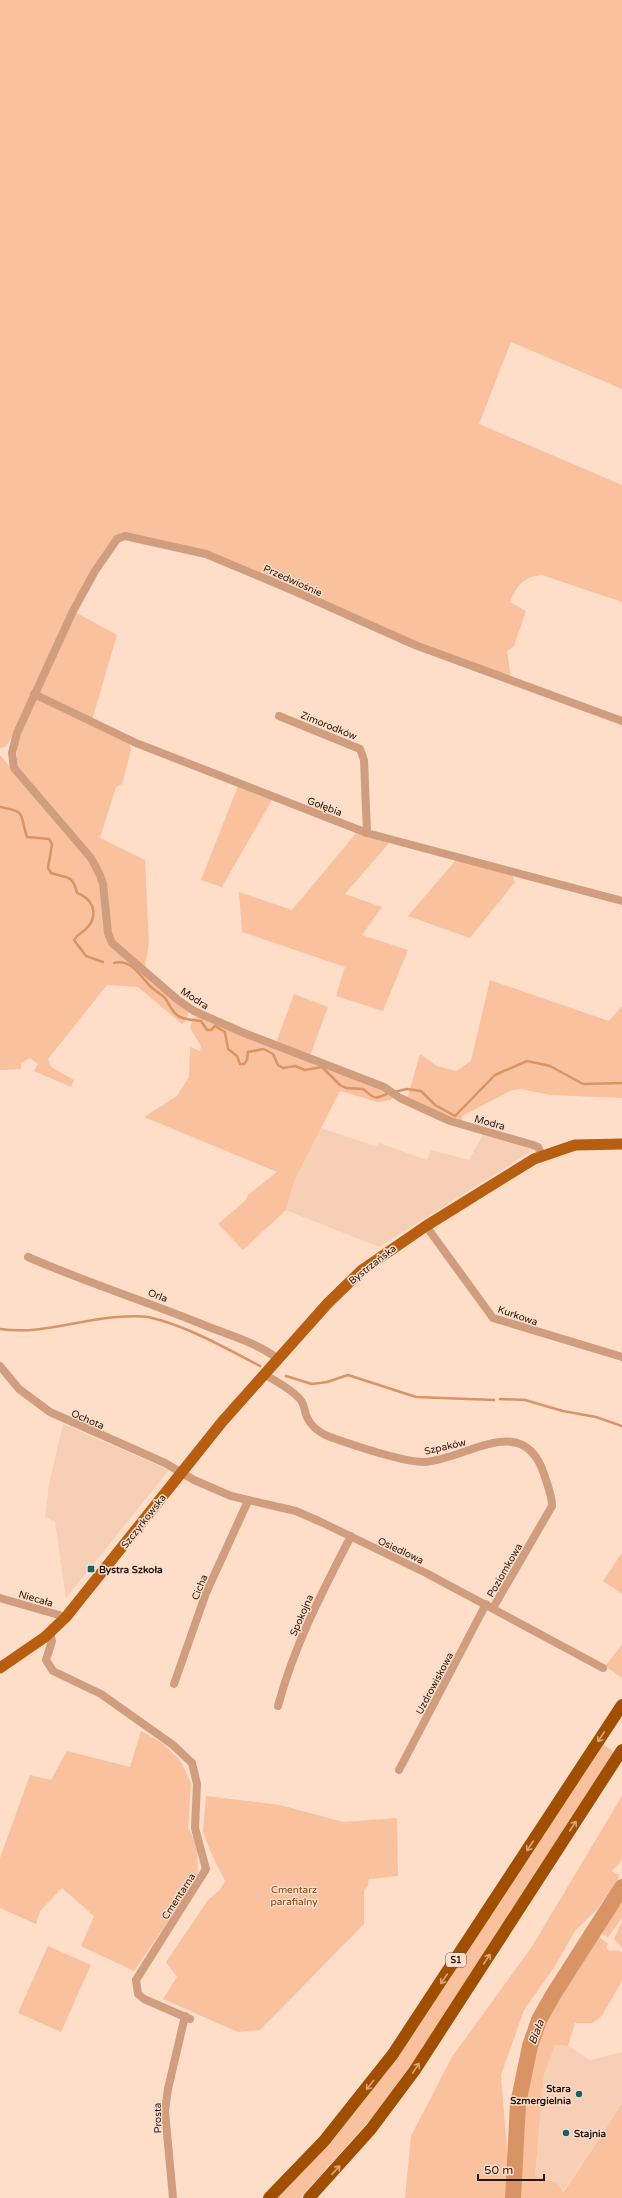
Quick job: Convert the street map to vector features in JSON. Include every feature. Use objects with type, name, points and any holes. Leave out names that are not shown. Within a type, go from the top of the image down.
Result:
[{"type":"highway","name":"S1","points":[[268,2198],[324,2141],[393,2054],[622,1704]]},
{"type":"highway","name":"S1","points":[[308,2198],[371,2129],[414,2070],[622,1750]]},
{"type":"main road","name":"Bystrzańska","points":[[181,1473],[264,1374],[350,1280],[374,1261],[512,1171],[542,1155],[576,1146],[622,1144]]},
{"type":"main road","name":"Szczyrkowska","points":[[0,1668],[50,1632],[66,1617],[181,1473]]},
{"type":"street","name":"Przedwiośnie","points":[[34,694],[89,581],[112,545],[117,539],[125,536],[206,554],[294,591],[415,645],[622,721]]},
{"type":"street","name":"Gołębia","points":[[34,694],[136,743],[367,833],[622,901]]},
{"type":"street","name":"Modra","points":[[34,694],[14,740],[14,768],[96,866],[103,884],[108,933],[112,943],[194,1011],[244,1033],[389,1089],[400,1098],[450,1121],[533,1144],[538,1147],[542,1155]]},
{"type":"street","name":"Zimorodków","points":[[279,716],[360,749],[364,760],[367,833]]},
{"type":"street","name":"Kurkowa","points":[[426,1226],[493,1318],[622,1357]]},
{"type":"street","name":"Orla","points":[[28,1257],[69,1275],[153,1304],[220,1331],[269,1352],[278,1359]]},
{"type":"street","name":"Ochota","points":[[0,1366],[19,1389],[50,1412],[158,1460],[181,1473]]},
{"type":"street","name":"Szpaków","points":[[264,1374],[298,1396],[304,1406],[309,1420],[318,1429],[333,1438],[359,1446],[412,1461],[422,1462],[452,1457],[502,1440],[517,1443],[534,1453],[538,1457],[541,1465],[552,1506],[531,1542]]},
{"type":"street","name":"Osiedlowa","points":[[181,1473],[213,1488],[248,1501],[296,1511],[351,1536],[490,1606],[603,1668]]},
{"type":"street","name":"Cicha","points":[[174,1684],[206,1592],[248,1501]]},
{"type":"street","name":"Spokojna","points":[[278,1706],[291,1665],[309,1619],[351,1536]]},
{"type":"street","name":"Poziomkowa","points":[[490,1606],[531,1542]]},
{"type":"street","name":"Niecała","points":[[0,1598],[66,1617]]},
{"type":"street","name":"Uzdrowiskowa","points":[[399,1770],[490,1606]]},
{"type":"street","name":"Cmentarna","points":[[50,1632],[52,1641],[46,1660],[53,1671],[101,1694],[130,1717],[173,1745],[192,1763],[197,1784],[194,1828],[206,1870],[136,1980],[138,1994],[144,1999],[188,2018]]},
{"type":"street","name":"Prosta","points":[[173,2198],[165,2111],[168,2089],[188,2018]]},
{"type":"shaded area","points":[[321,1128],[378,1147],[379,1143],[427,1160],[431,1150],[469,1160],[484,1133],[531,1146],[533,1150],[379,1247],[286,1210],[294,1181]]},
{"type":"shaded area","points":[[63,1424],[169,1470],[66,1598],[55,1522],[45,1517],[49,1484]]},
{"type":"shaded area","points":[[555,2045],[568,2046],[590,2060],[622,2052],[622,2104],[562,2193],[558,2183],[535,2176],[544,2075]]},
{"type":"green space","points":[[0,0],[622,0],[622,389],[511,342],[479,424],[622,485],[622,602],[542,575],[525,580],[515,591],[510,602],[526,611],[514,646],[507,651],[511,679],[448,656],[241,567],[125,533],[115,536],[10,740],[5,747],[0,748]]},
{"type":"green space","points":[[75,612],[117,635],[92,720],[38,694]]},
{"type":"green space","points":[[35,698],[130,744],[131,750],[122,784],[116,787],[100,838],[145,860],[149,943],[145,967],[113,941],[103,875],[17,767],[17,741]]},
{"type":"green space","points":[[0,755],[89,860],[98,876],[106,938],[189,1011],[187,1019],[182,1024],[138,987],[107,985],[48,1059],[51,1067],[74,1080],[71,1087],[34,1071],[38,1064],[30,1058],[21,1063],[21,1069],[0,1070]]},
{"type":"green space","points":[[238,786],[272,800],[222,887],[201,880]]},
{"type":"green space","points":[[357,832],[389,843],[345,894],[382,907],[362,935],[408,950],[383,1011],[336,996],[345,967],[242,932],[239,892],[292,910]]},
{"type":"green space","points":[[456,860],[512,875],[515,882],[470,938],[408,916]]},
{"type":"green space","points":[[490,980],[609,1021],[622,1006],[622,1098],[551,1095],[520,1089],[510,1091],[462,1116],[462,1122],[407,1099],[420,1054],[437,1066],[456,1071],[471,1061]]},
{"type":"green space","points":[[294,994],[328,1007],[310,1056],[276,1043]]},
{"type":"green space","points":[[198,1016],[393,1095],[391,1100],[378,1102],[340,1091],[294,1181],[286,1210],[243,1250],[218,1224],[246,1200],[248,1195],[277,1172],[144,1117],[177,1096],[189,1077],[190,1047],[200,1051],[201,1046],[190,1028],[193,1018]]},
{"type":"green space","points":[[622,1554],[622,1594],[603,1581]]},
{"type":"green space","points":[[622,1645],[622,1678],[605,1666]]},
{"type":"green space","points":[[141,1731],[162,1743],[180,1760],[191,1783],[188,1828],[197,1845],[198,1877],[134,1971],[81,1946],[94,1916],[62,1888],[40,1911],[36,1924],[0,1908],[0,1858],[30,1775],[51,1780],[67,1751],[130,1767]]},
{"type":"green space","points":[[603,1744],[614,1752],[416,2058],[376,2113],[300,2198],[276,2198],[340,2130],[411,2037]]},
{"type":"green space","name":"Cmentarz parafialny","points":[[206,1796],[280,1805],[343,1822],[397,1818],[398,1876],[369,1879],[368,1885],[364,1891],[364,1924],[260,2030],[238,2032],[163,1999],[177,1977],[166,1962],[208,1900],[220,1890],[225,1881],[211,1853],[203,1832]]},
{"type":"green space","points":[[622,1796],[622,1860],[612,1871],[620,1876],[598,1908],[575,1931],[553,1969],[524,2010],[501,2075],[508,2164],[505,2198],[405,2198],[411,2136],[452,2057],[531,1948]]},
{"type":"green space","points":[[622,1898],[622,1918],[608,1937],[601,1933]]},
{"type":"green space","points":[[622,1922],[622,1948],[614,1939]]},
{"type":"green space","points":[[597,1935],[608,1944],[606,1948],[610,1951],[616,1950],[622,1952],[622,1981],[601,2017],[592,2023],[575,2023],[568,2046],[555,2045],[544,2075],[535,2176],[558,2183],[563,2193],[622,2104],[622,2198],[519,2198],[525,2106],[528,2083],[538,2039],[557,1996]]},
{"type":"green space","points":[[48,1946],[91,1965],[61,2032],[18,2013]]},
{"type":"waterway","points":[[0,807],[15,811],[21,815],[27,837],[49,839],[52,844],[48,868],[51,873],[71,879],[77,893],[87,898],[93,911],[93,916],[88,927],[74,940],[86,956],[103,962]]},
{"type":"waterway","points":[[114,963],[125,963],[135,969],[150,986],[165,998],[173,1011],[180,1017],[201,1021],[207,1030],[211,1030],[215,1026],[225,1032],[228,1049],[237,1056],[240,1064],[244,1064],[247,1060],[248,1052],[264,1049],[273,1054],[278,1065],[283,1068],[295,1066],[305,1070],[322,1067],[340,1085],[346,1088],[363,1089],[373,1097],[380,1097],[389,1093]]},
{"type":"waterway","points":[[394,1092],[407,1089],[421,1091],[435,1105],[455,1116],[495,1075],[527,1061],[550,1066],[583,1084],[622,1083]]},
{"type":"waterway","points":[[0,1329],[25,1330],[50,1328],[87,1321],[143,1316],[163,1321],[192,1332],[260,1366]]},
{"type":"waterway","points":[[286,1376],[312,1384],[327,1382],[348,1375],[416,1397],[494,1400]]},
{"type":"waterway","points":[[500,1399],[525,1400],[563,1411],[596,1417],[622,1426]]},
{"type":"waterway","name":"Biała","points":[[513,2198],[518,2104],[530,2046],[539,2020],[553,1995],[622,1887]]},
{"type":"place","name":"Bystra Szkoła","points":[[91,1569]]},
{"type":"place","name":"Stara Szmergielnia","points":[[579,2094]]},
{"type":"place","name":"Stajnia","points":[[566,2133]]}]
